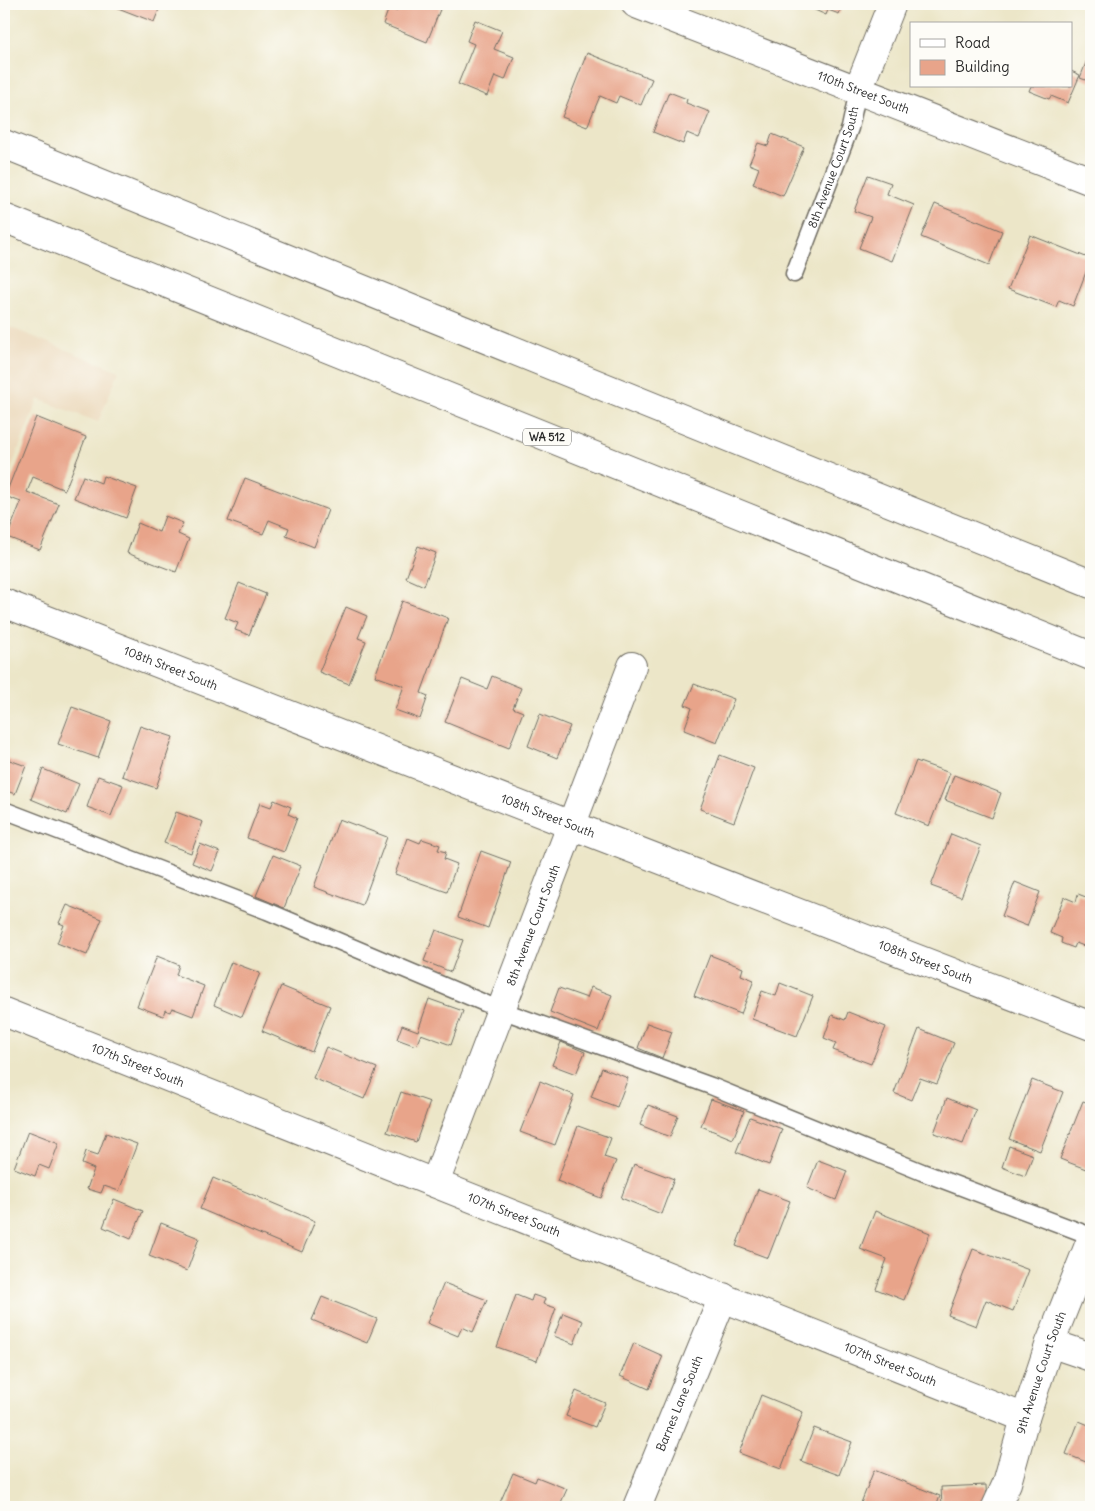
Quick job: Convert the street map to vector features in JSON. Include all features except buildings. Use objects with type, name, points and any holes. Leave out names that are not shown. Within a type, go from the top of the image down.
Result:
[{"type":"main road","name":"110th Street South","points":[[636,4],[1091,181]]},
{"type":"main road","name":"8th Avenue Court South","points":[[858,90],[892,4]]},
{"type":"main road","points":[[4,143],[1091,584]]},
{"type":"main road","name":"WA 512","points":[[5,219],[1091,656]]},
{"type":"main road","name":"108th Street South","points":[[4,603],[1091,1026]]},
{"type":"main road","name":"8th Avenue Court South","points":[[435,1183],[632,666]]},
{"type":"main road","name":"107th Street South","points":[[4,1012],[1025,1418]]},
{"type":"main road","name":"9th Avenue Court South","points":[[996,1507],[1007,1482],[1025,1418],[1050,1343],[1091,1238]]},
{"type":"main road","name":"Barnes Lane South","points":[[637,1507],[723,1297]]},
{"type":"main road","points":[[1050,1343],[1091,1357]]},
{"type":"lane","name":"8th Avenue Court South","points":[[794,274],[850,128],[858,90]]},
{"type":"lane","points":[[4,810],[268,912],[501,1010],[711,1086],[1091,1238]]},
{"type":"shaded area","points":[[4,325],[119,371],[98,422],[38,399],[4,486]]}]
